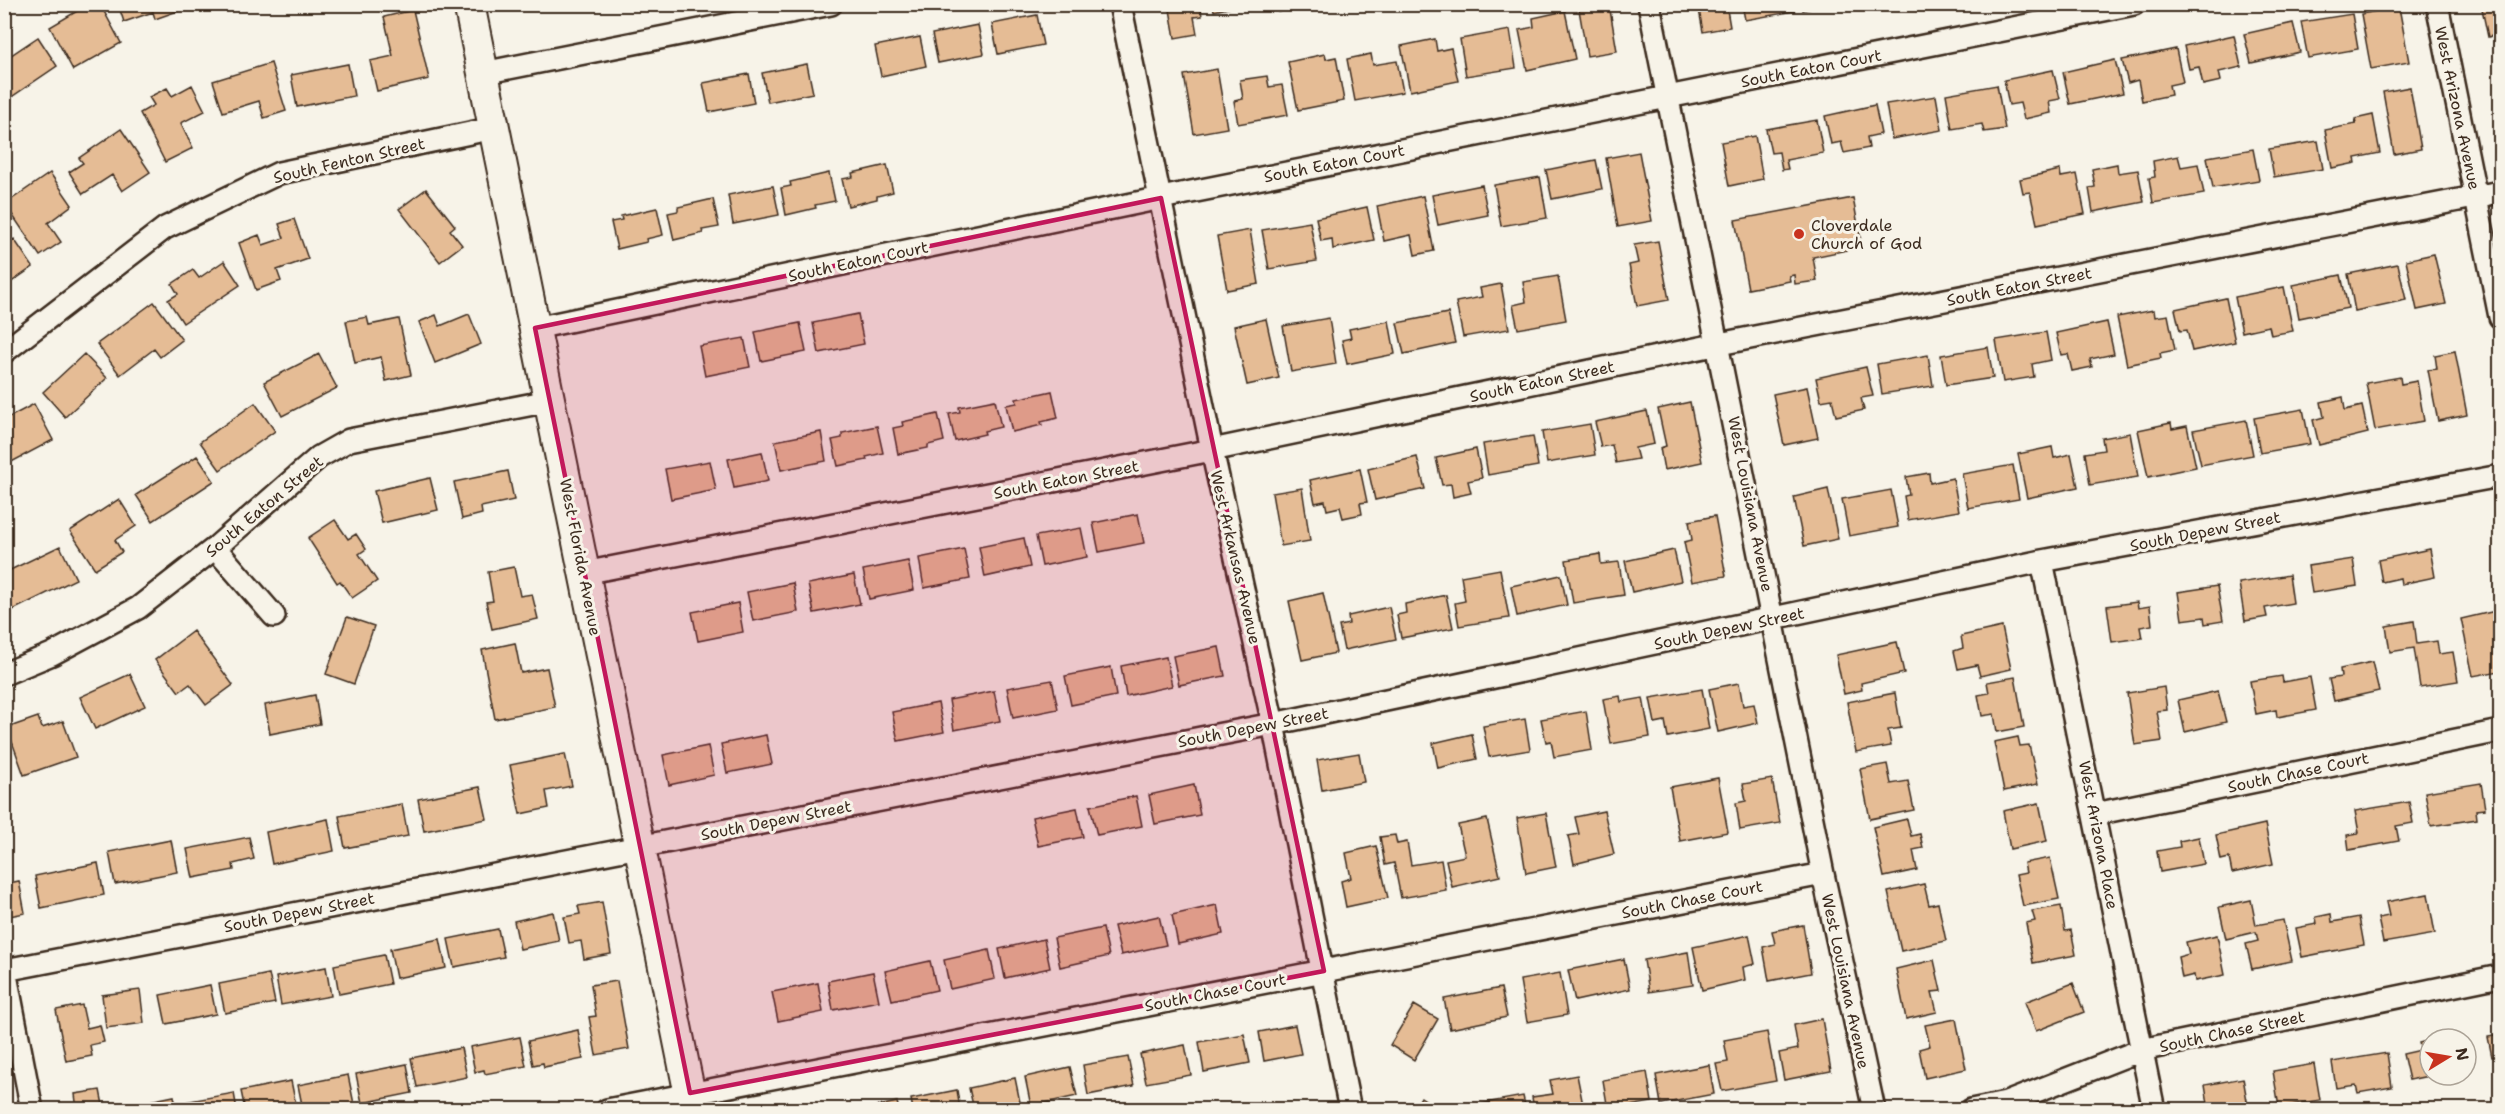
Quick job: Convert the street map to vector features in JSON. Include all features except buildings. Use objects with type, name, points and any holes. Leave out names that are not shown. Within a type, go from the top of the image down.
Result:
[{"type":"street","name":"West Florida Avenue","points":[[469,4],[691,1101]]},
{"type":"street","points":[[483,73],[831,4]]},
{"type":"street","name":"West Arkansas Avenue","points":[[1120,4],[1212,450],[1273,724],[1350,1110]]},
{"type":"street","name":"West Louisiana Avenue","points":[[1649,4],[1666,97],[1719,344],[1823,874],[1874,1110]]},
{"type":"street","name":"South Eaton Court","points":[[535,328],[1161,198],[2134,4]]},
{"type":"street","name":"West Arizona Avenue","points":[[2437,4],[2500,317]]},
{"type":"street","name":"South Fenton Street","points":[[4,352],[165,228],[279,173],[494,128]]},
{"type":"street","name":"South Eaton Street","points":[[584,573],[1212,450],[1719,344],[2500,192]]},
{"type":"street","name":"South Eaton Street","points":[[4,674],[52,654],[138,608],[215,548],[319,457],[349,440],[549,401]]},
{"type":"street","name":"South Depew Street","points":[[4,970],[1273,724],[2042,561],[2500,476]]},
{"type":"street","points":[[215,548],[273,616]]},
{"type":"street","name":"West Arizona Place","points":[[2042,561],[2154,1110]]},
{"type":"street","name":"South Chase Court","points":[[2095,814],[2500,731]]},
{"type":"street","name":"South Chase Court","points":[[607,1110],[691,1101],[1324,971],[1823,874]]},
{"type":"street","points":[[4,970],[32,1110]]},
{"type":"street","name":"South Chase Street","points":[[1971,1110],[2006,1103],[2141,1050],[2500,976]]},
{"type":"highlighted area","points":[[1161,198],[1324,971],[690,1093],[535,328]]},
{"type":"place","name":"Cloverdale Church of God","points":[[1799,234]]}]
